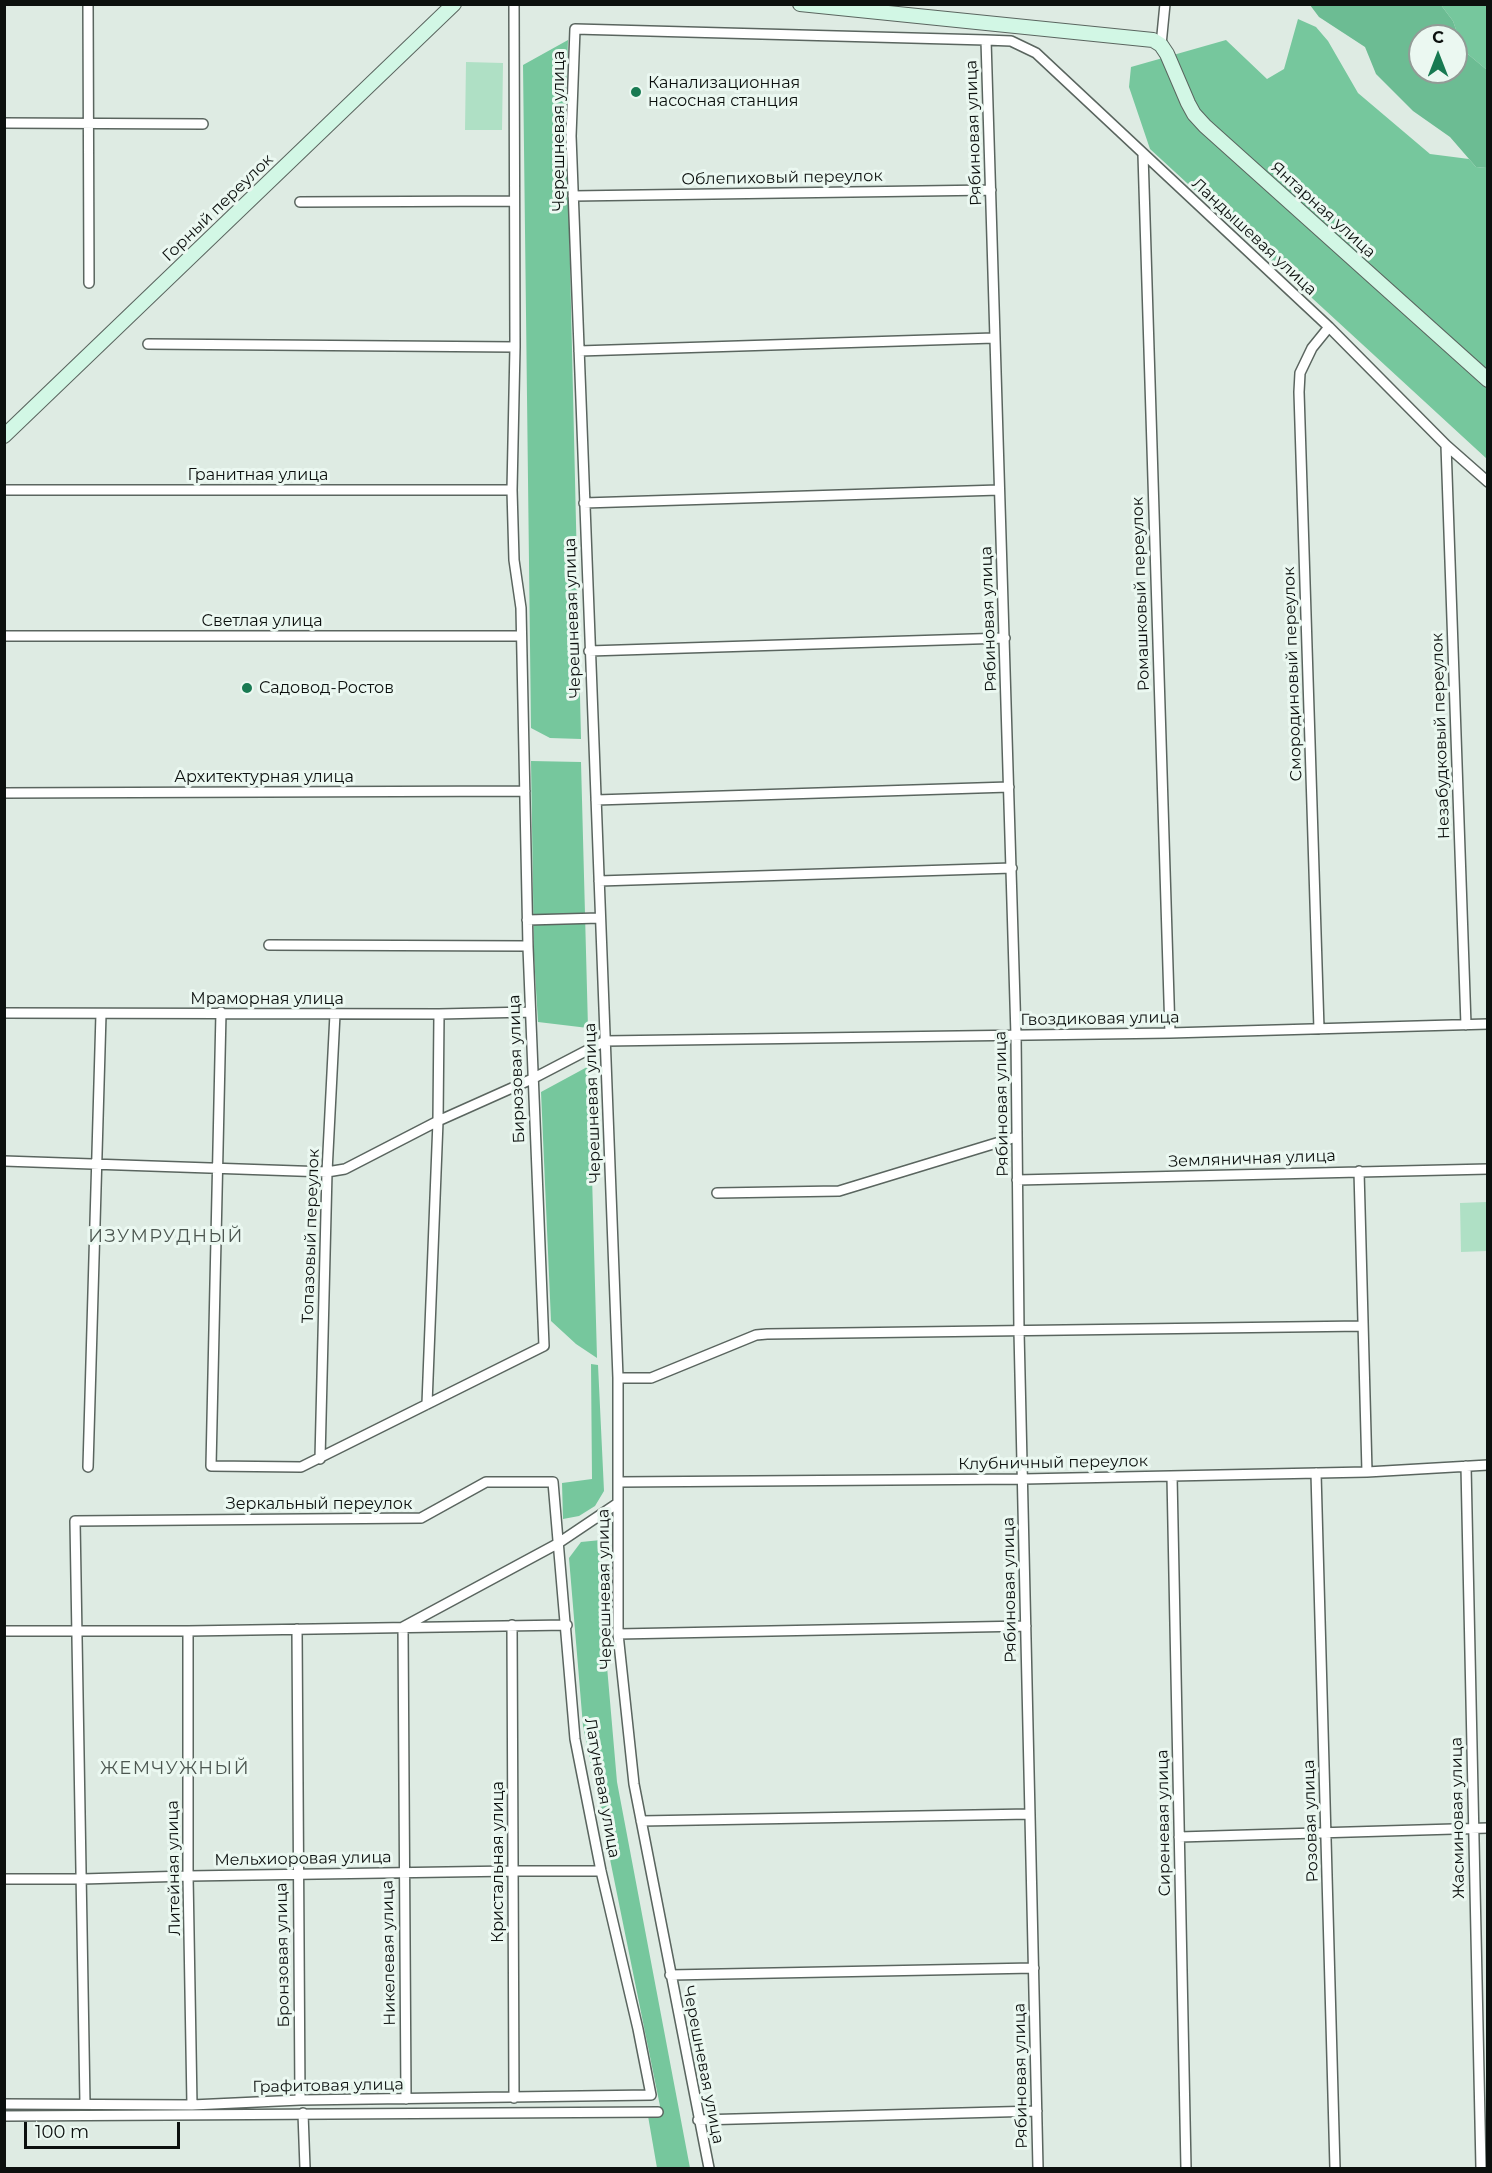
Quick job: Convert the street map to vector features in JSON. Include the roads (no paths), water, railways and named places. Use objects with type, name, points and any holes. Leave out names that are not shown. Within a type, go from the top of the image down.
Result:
[{"type":"street","points":[[88,4],[89,283]]},
{"type":"street","name":"Горный переулок","points":[[4,436],[454,4]]},
{"type":"street","name":"Бирюзовая улица","points":[[427,1404],[544,1346],[532,1079],[520,608],[514,560],[512,490],[516,347],[513,201],[514,4]]},
{"type":"street","points":[[800,4],[857,7],[1145,38],[1161,45],[1165,4]]},
{"type":"street","name":"Ландышевая улица","points":[[575,29],[1011,41],[1036,53],[1329,327],[1446,445],[1488,482]]},
{"type":"street","name":"Черешневая улица","points":[[575,29],[571,136],[618,1378],[618,1634],[634,1784],[709,2169]]},
{"type":"street","name":"Рябиновая улица","points":[[986,40],[1012,868],[1019,1331],[1038,2169]]},
{"type":"street","name":"Янтарная улица","points":[[1161,45],[1188,104],[1205,126],[1488,380]]},
{"type":"street","points":[[4,123],[203,124]]},
{"type":"street","name":"Ромашковый переулок","points":[[1143,154],[1170,1033]]},
{"type":"street","name":"Облепиховый переулок","points":[[573,195],[991,190]]},
{"type":"street","points":[[300,202],[513,201]]},
{"type":"street","name":"Смородиновый переулок","points":[[1319,1029],[1299,392],[1300,373],[1312,348],[1329,327]]},
{"type":"street","points":[[579,351],[994,338]]},
{"type":"street","points":[[148,344],[516,347]]},
{"type":"street","name":"Незабудковый переулок","points":[[1446,445],[1466,1025]]},
{"type":"street","name":"Гранитная улица","points":[[4,490],[512,490]]},
{"type":"street","points":[[584,503],[999,490]]},
{"type":"street","name":"Светлая улица","points":[[4,636],[520,636]]},
{"type":"street","points":[[589,651],[1005,638]]},
{"type":"street","points":[[596,800],[1009,787]]},
{"type":"street","name":"Архитектурная улица","points":[[4,793],[525,790]]},
{"type":"street","points":[[599,881],[1012,868]]},
{"type":"street","points":[[527,920],[600,918]]},
{"type":"street","points":[[268,945],[528,946]]},
{"type":"street","name":"Мраморная улица","points":[[4,1012],[438,1014],[530,1012]]},
{"type":"street","points":[[221,1012],[211,1466],[301,1467],[427,1404],[438,1121],[438,1014]]},
{"type":"street","points":[[88,1467],[101,1014]]},
{"type":"street","name":"Топазовый переулок","points":[[320,1459],[327,1172],[335,1014]]},
{"type":"street","name":"Гвоздиковая улица","points":[[605,1041],[1170,1033],[1488,1024]]},
{"type":"street","points":[[4,1161],[327,1172],[345,1169],[438,1121],[532,1079],[605,1041]]},
{"type":"street","points":[[717,1193],[839,1191],[1016,1137]]},
{"type":"street","name":"Земляничная улица","points":[[1017,1180],[1488,1169]]},
{"type":"street","points":[[1359,1171],[1366,1472]]},
{"type":"street","points":[[618,1378],[651,1378],[756,1335],[767,1334],[1363,1326]]},
{"type":"street","name":"Клубничный переулок","points":[[619,1482],[1023,1479],[1366,1472],[1488,1465]]},
{"type":"street","name":"Жасминовая улица","points":[[1466,1466],[1481,2169]]},
{"type":"street","name":"Розовая улица","points":[[1316,1473],[1335,2169]]},
{"type":"street","name":"Сиреневая улица","points":[[1172,1476],[1186,2169]]},
{"type":"street","name":"Зеркальный переулок","points":[[76,1630],[75,1521],[421,1518],[486,1482],[553,1482]]},
{"type":"street","name":"Латуневая улица","points":[[553,1482],[576,1739],[601,1871],[651,2095]]},
{"type":"street","points":[[403,1627],[557,1544],[618,1503]]},
{"type":"street","name":"Кристальная улица","points":[[512,1625],[514,2098]]},
{"type":"street","points":[[4,1631],[567,1625]]},
{"type":"street","points":[[618,1634],[1026,1626]]},
{"type":"street","name":"Никелевая улица","points":[[403,1627],[406,2099]]},
{"type":"street","name":"Бронзовая улица","points":[[297,1629],[300,2100]]},
{"type":"street","points":[[76,1630],[85,2104]]},
{"type":"street","name":"Литейная улица","points":[[188,1630],[192,2105]]},
{"type":"street","points":[[641,1821],[1030,1814]]},
{"type":"street","points":[[1179,1837],[1488,1828]]},
{"type":"street","name":"Мельхиоровая улица","points":[[4,1879],[601,1871]]},
{"type":"street","points":[[670,1975],[1034,1968]]},
{"type":"street","name":"Графитовая улица","points":[[4,2104],[192,2105],[300,2100],[651,2095]]},
{"type":"street","points":[[698,2120],[1037,2111]]},
{"type":"street","points":[[4,2116],[658,2112]]},
{"type":"street","points":[[303,2113],[305,2169]]},
{"type":"place","name":"Канализационная насосная станция","points":[[636,92]]},
{"type":"place","name":"Садовод-Ростов","points":[[247,688]]},
{"type":"district","name":"ИЗУМРУДНЫЙ","points":[[166,1237]]},
{"type":"district","name":"ЖЕМЧУЖНЫЙ","points":[[175,1769]]}]
